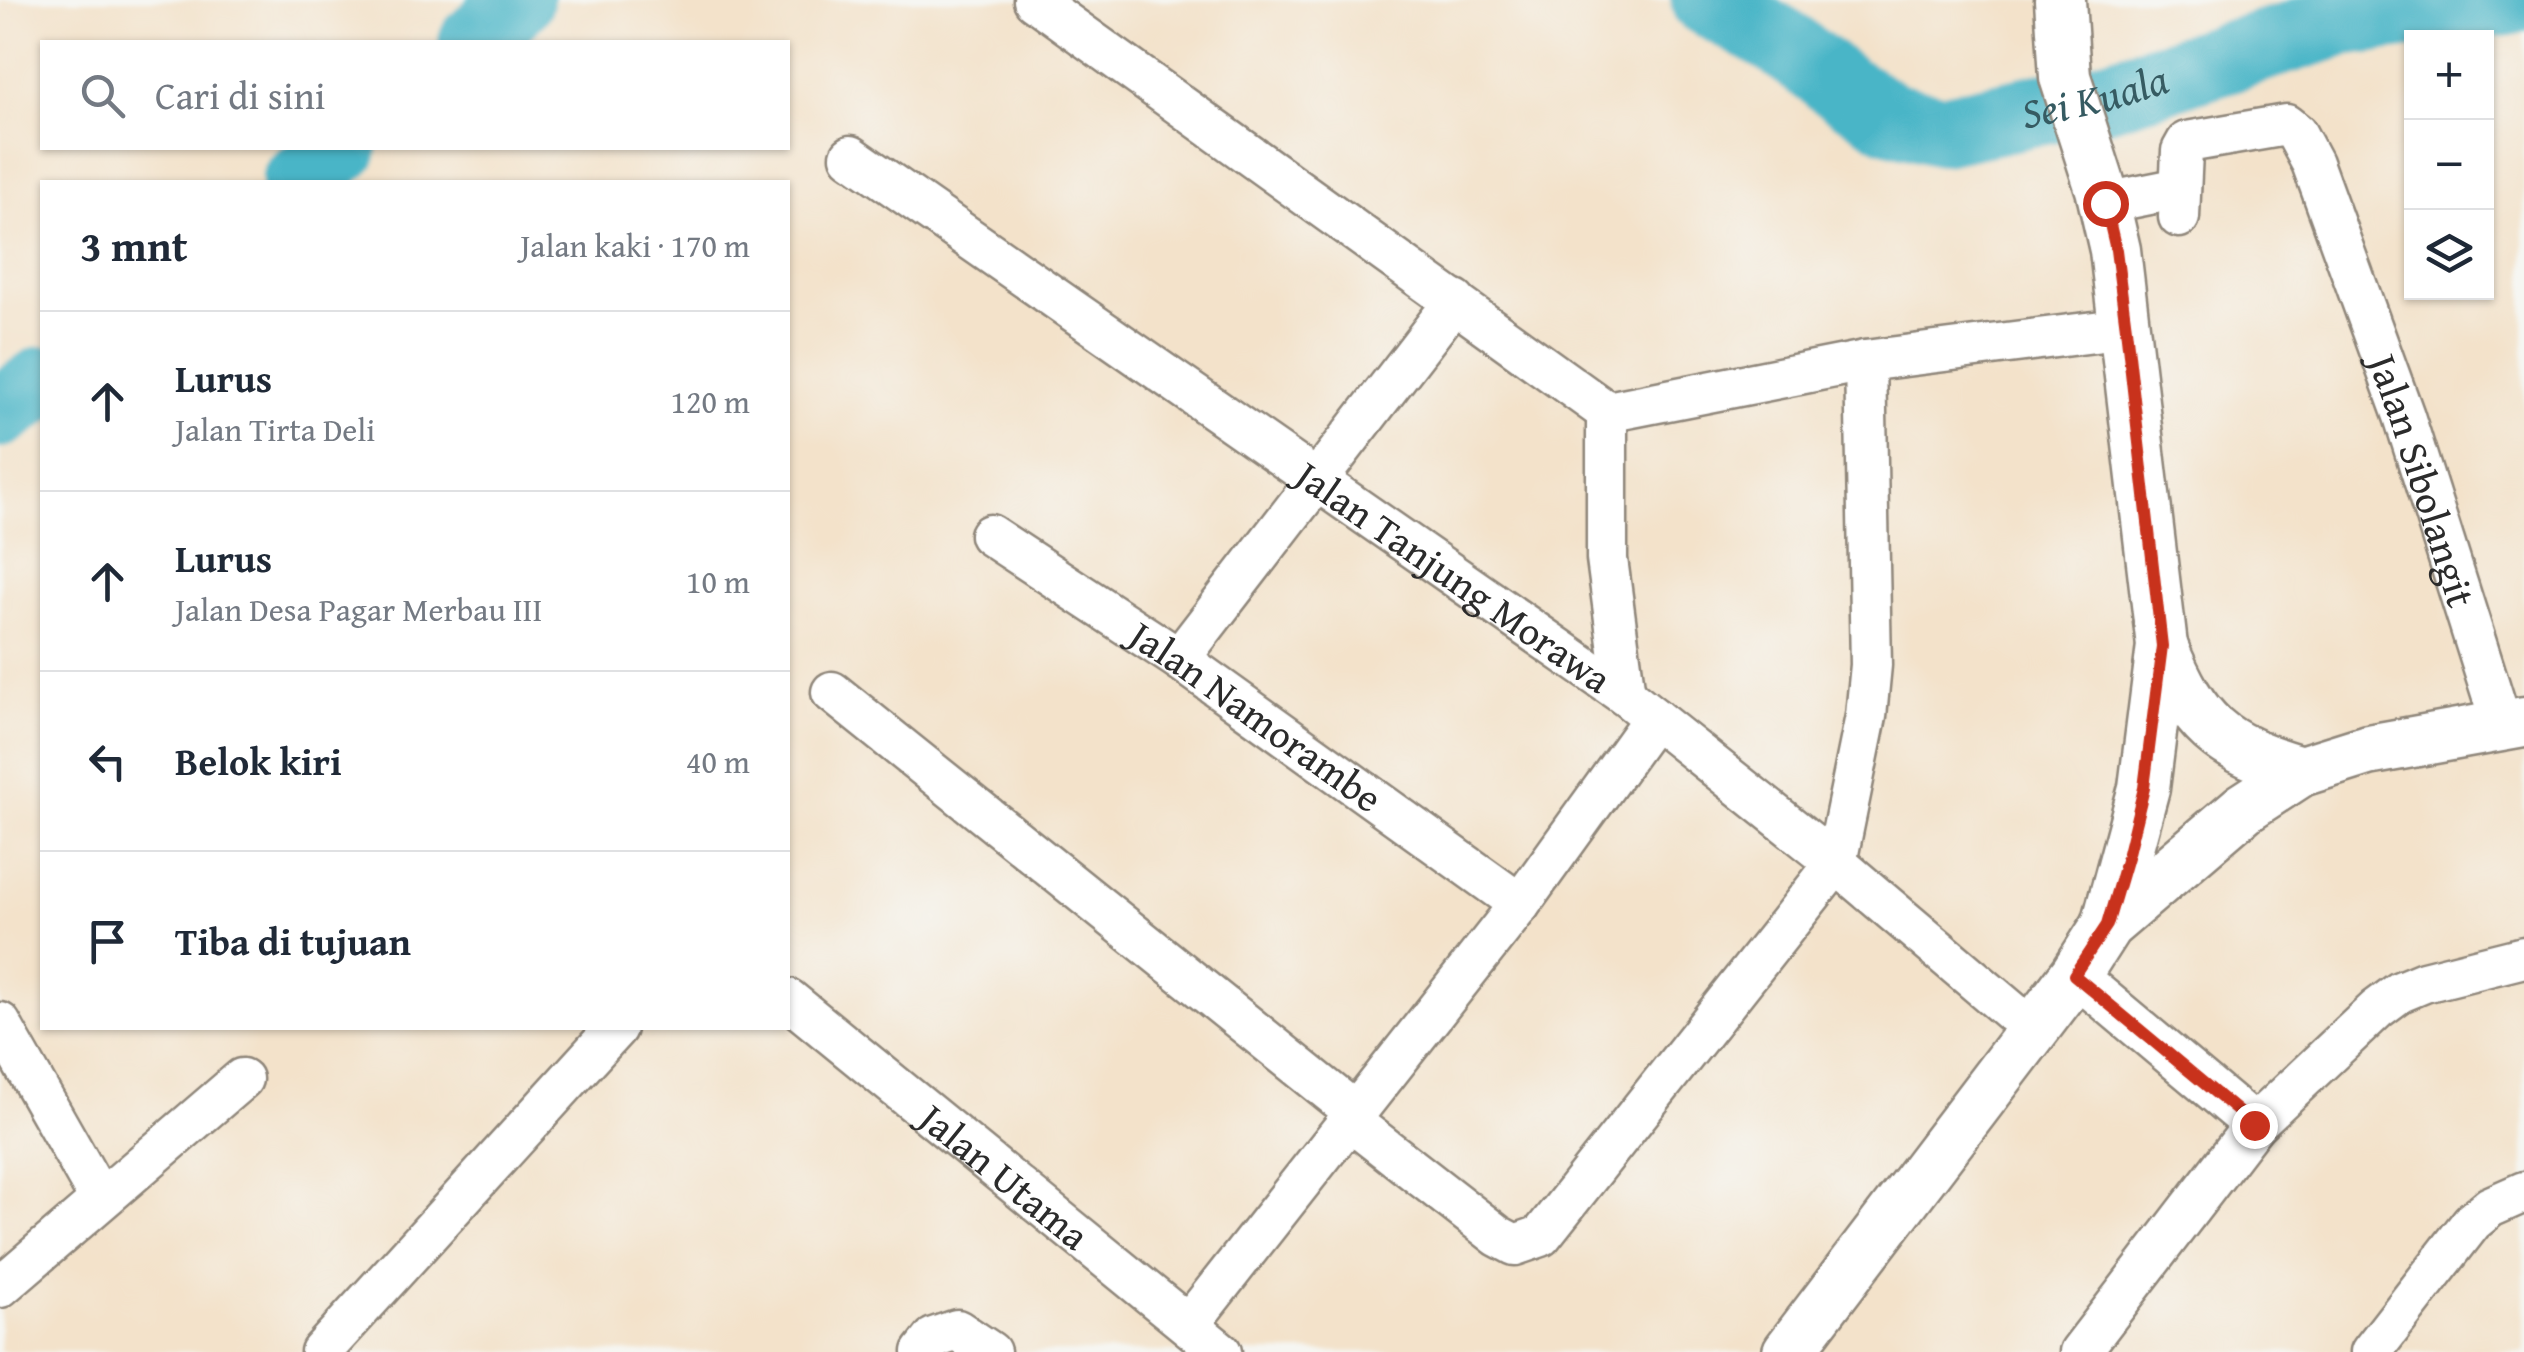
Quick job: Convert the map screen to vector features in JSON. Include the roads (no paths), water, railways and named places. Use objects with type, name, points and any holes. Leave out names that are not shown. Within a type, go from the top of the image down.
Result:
[{"type":"street","points":[[1034,0],[1607,412],[1865,361],[2126,328]]},
{"type":"street","points":[[2060,0],[2065,77],[2116,250],[2162,646],[2144,788],[2107,925]]},
{"type":"street","name":"Jalan Sibolangit","points":[[2103,196],[2180,203],[2182,151],[2187,142],[2286,125],[2296,132],[2312,163],[2513,724]]},
{"type":"street","name":"Jalan Tanjung Morawa","points":[[851,156],[1640,706],[1836,863],[2032,1029]]},
{"type":"street","points":[[1179,658],[1455,300]]},
{"type":"street","points":[[832,692],[1498,1236],[1515,1245],[1541,1236],[1836,863],[1866,716],[1871,666],[1865,361]]},
{"type":"street","points":[[1189,1324],[1520,904],[1640,706],[1607,559],[1607,412]]},
{"type":"street","name":"Jalan Namorambe","points":[[990,535],[1179,658],[1520,904]]},
{"type":"street","points":[[2162,646],[2181,692],[2212,730],[2253,758],[2300,771]]},
{"type":"street","points":[[1788,1352],[2074,975],[2107,925],[2244,808],[2300,771],[2368,750],[2513,724]]},
{"type":"street","points":[[2080,1352],[2254,1125],[2377,1009],[2400,992],[2424,982],[2524,956]]},
{"type":"street","points":[[2074,975],[2254,1125]]},
{"type":"street","name":"Jalan Utama","points":[[790,1002],[1221,1352]]},
{"type":"street","points":[[0,1023],[100,1199]]},
{"type":"street","points":[[321,1352],[614,1030]]},
{"type":"street","points":[[0,1287],[242,1079]]},
{"type":"street","points":[[2371,1352],[2472,1222],[2490,1207],[2524,1192]]},
{"type":"street","points":[[923,1352],[934,1338],[957,1330],[990,1352]]},
{"type":"waterway","name":"Sei Kuala","points":[[476,40],[518,0]]},
{"type":"waterway","name":"Sei Kuala","points":[[1706,0],[1778,40],[1890,117],[1942,130],[2106,95],[2341,21],[2509,0]]},
{"type":"waterway","name":"Sei Kuala","points":[[300,180],[339,150]]},
{"type":"waterway","name":"Sei Kuala","points":[[0,412],[40,383]]}]
